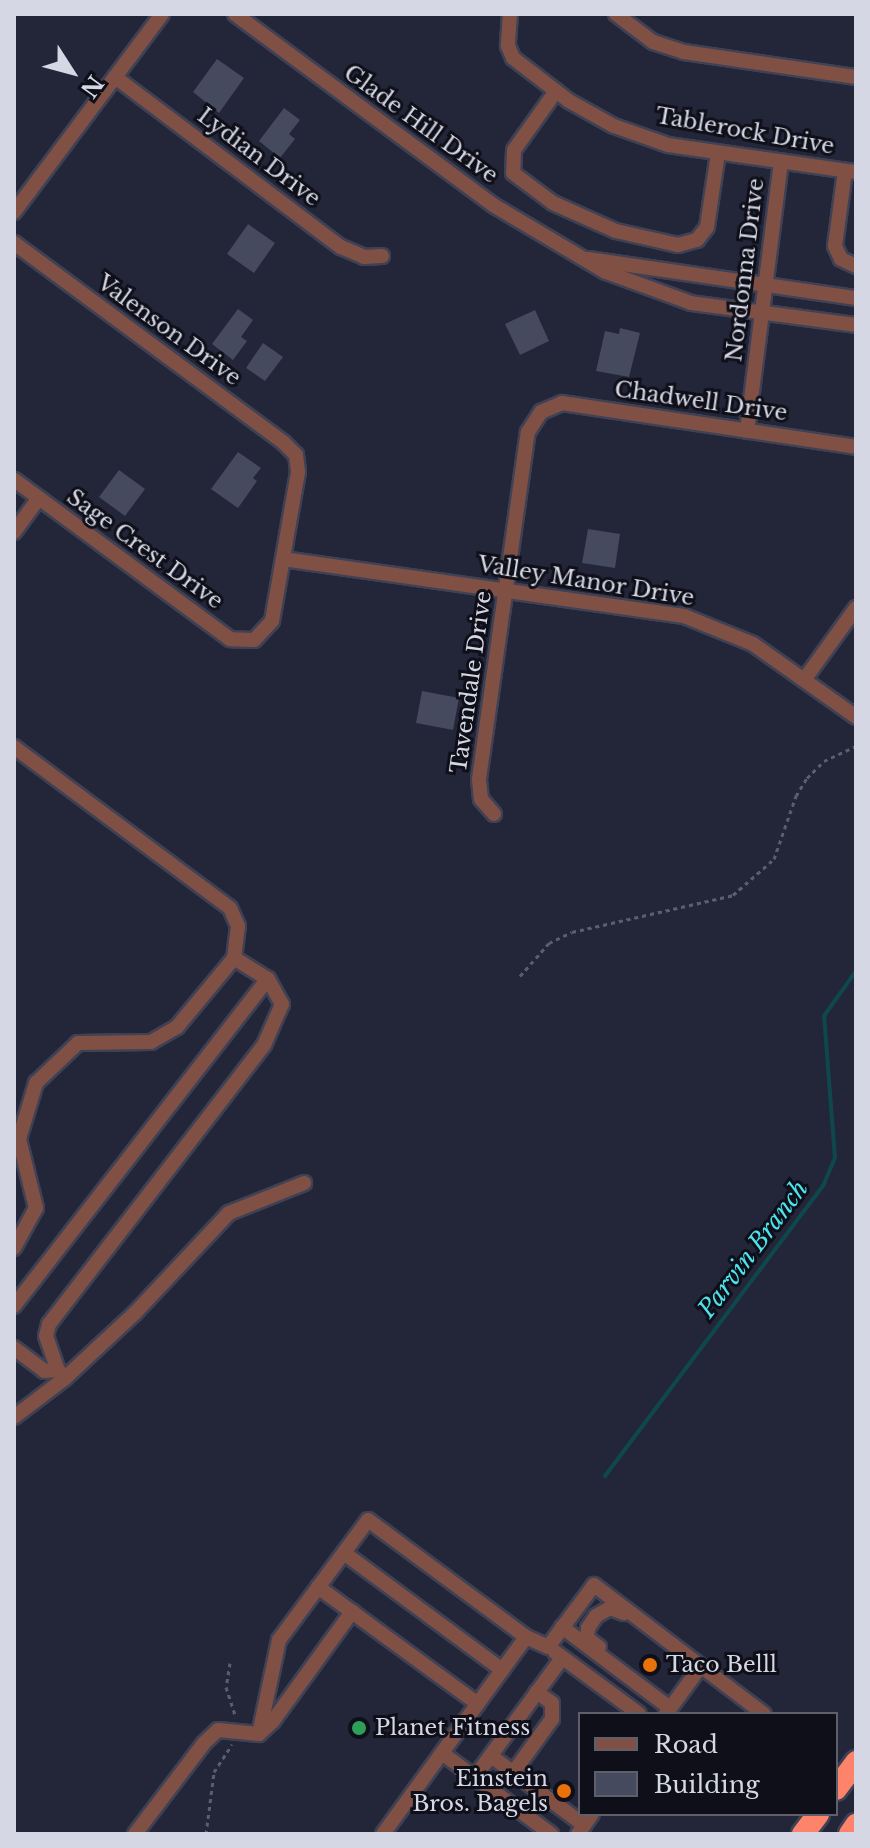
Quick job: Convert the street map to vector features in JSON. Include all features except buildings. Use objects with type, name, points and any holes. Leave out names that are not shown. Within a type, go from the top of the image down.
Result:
[{"type":"highway","points":[[803,1834],[816,1816]]},
{"type":"highway","points":[[850,1834],[856,1825]]},
{"type":"street","points":[[14,212],[162,14]]},
{"type":"street","name":"Glade Hill Drive","points":[[235,14],[493,205],[606,272],[671,297],[856,325]]},
{"type":"street","name":"Tablerock Drive","points":[[510,14],[509,52],[556,91],[614,126],[668,145],[850,171]]},
{"type":"street","points":[[616,14],[645,38],[684,52],[856,77]]},
{"type":"street","name":"Lydian Drive","points":[[115,77],[341,247],[364,257],[382,256]]},
{"type":"street","points":[[556,91],[514,150],[513,173],[553,203],[602,226],[678,245],[697,240],[707,227],[718,153]]},
{"type":"street","name":"Nordonna Drive","points":[[747,431],[781,163]]},
{"type":"street","points":[[850,171],[835,246],[841,259],[856,266]]},
{"type":"street","name":"Valenson Drive","points":[[14,243],[296,455],[298,472],[283,559]]},
{"type":"street","name":"Glade Hill Drive","points":[[588,259],[856,298]]},
{"type":"street","name":"Chadwell Drive","points":[[541,412],[562,403],[856,447]]},
{"type":"street","name":"Tavendale Drive","points":[[494,814],[481,799],[479,779],[528,432],[541,412]]},
{"type":"street","name":"Sage Crest Drive","points":[[14,480],[230,639],[254,640],[272,621],[283,559]]},
{"type":"street","points":[[14,532],[39,498]]},
{"type":"street","name":"Valley Manor Drive","points":[[283,559],[697,619],[753,644],[856,717]]},
{"type":"street","points":[[804,680],[856,608]]},
{"type":"street","points":[[14,747],[230,908],[238,926],[234,958],[177,1027],[151,1042],[78,1043],[36,1083],[19,1139],[36,1208],[14,1248]]},
{"type":"street","points":[[61,1374],[46,1336],[49,1324],[149,1200],[264,1045],[282,1004],[268,979],[234,958]]},
{"type":"street","points":[[14,1306],[268,979]]},
{"type":"street","points":[[14,1417],[135,1313],[187,1254],[229,1213],[304,1183]]},
{"type":"street","points":[[14,1348],[44,1371],[61,1374]]},
{"type":"street","points":[[259,1734],[279,1640],[368,1520],[526,1637],[548,1647],[636,1712]]},
{"type":"street","points":[[344,1553],[502,1670]]},
{"type":"street","points":[[548,1647],[594,1585],[761,1712]]},
{"type":"street","points":[[318,1587],[478,1704]]},
{"type":"street","points":[[610,1663],[607,1654],[587,1638],[588,1628],[596,1616],[610,1608],[636,1617]]},
{"type":"street","points":[[135,1834],[204,1743],[218,1730],[259,1734],[273,1721],[352,1612]]},
{"type":"street","points":[[562,1627],[668,1711],[701,1666]]},
{"type":"street","points":[[383,1834],[526,1637]]},
{"type":"street","points":[[475,1777],[562,1658]]},
{"type":"street","points":[[513,1773],[552,1719],[552,1703],[537,1692]]},
{"type":"street","points":[[442,1753],[475,1777],[531,1828],[551,1834]]},
{"type":"street","points":[[491,1756],[585,1824]]},
{"type":"path","points":[[520,976],[549,943],[572,932],[733,895],[774,859],[796,796],[807,778],[824,761],[856,746]]},
{"type":"path","points":[[206,1834],[214,1772],[231,1751],[234,1731],[236,1716],[226,1687],[230,1663]]},
{"type":"waterway","name":"Parvin Branch","points":[[605,1476],[823,1186],[835,1158],[824,1016],[856,971]]},
{"type":"place","name":"Taco Belll","points":[[650,1665]]},
{"type":"place","name":"Planet Fitness","points":[[359,1728]]},
{"type":"place","name":"Einstein Bros. Bagels","points":[[564,1791]]}]
